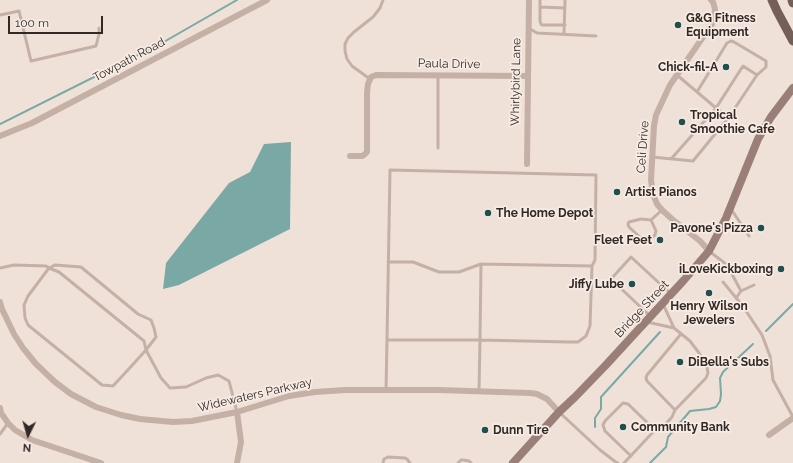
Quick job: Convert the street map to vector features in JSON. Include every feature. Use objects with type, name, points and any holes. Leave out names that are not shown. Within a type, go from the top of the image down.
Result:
[{"type":"main road","points":[[772,0],[793,41]]},
{"type":"main road","name":"Bridge Street","points":[[514,463],[559,412],[595,377],[663,304],[709,250],[730,208],[758,139],[771,117],[793,88]]},
{"type":"street","name":"Towpath Road","points":[[0,136],[32,123],[267,0]]},
{"type":"street","name":"Whirlybird Lane","points":[[527,164],[529,0]]},
{"type":"street","name":"Celi Drive","points":[[709,250],[672,219],[657,204],[653,194],[651,180],[656,115],[677,75],[712,24],[715,9],[711,0]]},
{"type":"street","name":"Paula Drive","points":[[371,78],[376,75],[527,76]]},
{"type":"street","points":[[350,156],[362,156],[367,152],[367,93],[368,84],[371,78]]},
{"type":"street","name":"Widewaters Parkway","points":[[0,302],[14,334],[23,348],[36,364],[55,382],[71,394],[96,407],[140,419],[173,422],[192,421],[237,412],[289,396],[315,392],[345,390],[530,393],[537,394],[547,399],[559,412]]},
{"type":"street","points":[[0,408],[1,413],[8,423],[15,430],[32,440],[101,463]]},
{"type":"street","points":[[237,412],[240,442],[237,463]]},
{"type":"street","points":[[769,435],[793,418]]},
{"type":"lane","points":[[371,78],[352,66],[347,59],[345,44],[354,32],[373,17],[380,8],[383,0]]},
{"type":"lane","points":[[540,0],[540,23],[542,25],[564,25]]},
{"type":"lane","points":[[564,34],[565,0]]},
{"type":"lane","points":[[540,7],[565,8]]},
{"type":"lane","points":[[0,15],[20,11],[31,61],[96,46],[99,34],[98,28]]},
{"type":"lane","points":[[528,28],[537,33],[596,36]]},
{"type":"lane","points":[[652,157],[693,161],[729,117],[756,75],[766,67],[766,61],[731,41],[727,43],[697,92]]},
{"type":"lane","points":[[671,159],[716,108],[743,66],[756,75]]},
{"type":"lane","points":[[438,75],[438,148]]},
{"type":"lane","points":[[677,75],[729,117]]},
{"type":"lane","points":[[386,390],[390,170],[596,175],[595,260],[592,266],[590,326],[586,336],[578,342],[387,340]]},
{"type":"lane","points":[[730,208],[749,236]]},
{"type":"lane","points":[[651,220],[656,233],[647,242],[645,242],[629,227],[628,224],[629,222],[641,219],[651,220],[662,210]]},
{"type":"lane","points":[[709,250],[727,265],[741,290]]},
{"type":"lane","points":[[624,463],[655,430],[663,427],[676,410],[706,378],[708,373],[707,367],[690,341],[674,328],[648,319],[611,279],[631,257],[671,295]]},
{"type":"lane","points":[[388,262],[414,262],[439,272],[458,272],[481,264],[592,266]]},
{"type":"lane","points":[[478,391],[481,264]]},
{"type":"lane","points":[[0,268],[14,265],[46,266],[60,272],[144,341],[146,350],[161,378],[170,388],[186,387],[206,378],[218,375],[229,381],[237,412]]},
{"type":"lane","points":[[55,265],[81,267],[138,314],[151,320],[156,337],[146,350],[113,386],[102,386],[28,325],[25,318],[24,305],[28,296],[49,268],[55,265]]},
{"type":"lane","points":[[723,282],[742,305],[762,335],[770,356],[773,380],[793,418]]},
{"type":"lane","points":[[736,298],[741,290],[754,285]]},
{"type":"lane","points":[[663,304],[674,328]]},
{"type":"lane","points":[[676,410],[647,382],[646,378],[681,334]]},
{"type":"lane","points":[[631,456],[605,431],[603,425],[605,421],[623,403],[628,404],[655,430]]},
{"type":"lane","points":[[559,412],[600,450],[618,463]]},
{"type":"lane","points":[[0,434],[8,423]]},
{"type":"lane","points":[[383,463],[384,459],[388,457],[404,458],[410,463]]},
{"type":"lane","points":[[458,463],[461,460],[469,461],[471,463]]},
{"type":"water","points":[[291,142],[290,229],[179,285],[163,289],[166,263],[229,183],[250,172],[264,144]]},
{"type":"waterway","points":[[0,124],[162,43],[237,0]]},
{"type":"waterway","points":[[766,331],[793,304]]},
{"type":"waterway","points":[[595,427],[595,418],[601,409],[601,397],[660,332]]},
{"type":"waterway","points":[[650,463],[666,447],[668,437],[690,411],[716,407],[720,401],[720,378],[723,372],[753,344]]},
{"type":"place","name":"G&G Fitness Equipment","points":[[678,25]]},
{"type":"place","name":"Chick-fil-A","points":[[726,67]]},
{"type":"place","name":"Tropical Smoothie Cafe","points":[[682,122]]},
{"type":"place","name":"Artist Pianos","points":[[617,192]]},
{"type":"place","name":"The Home Depot","points":[[488,213]]},
{"type":"place","name":"Pavone's Pizza","points":[[761,228]]},
{"type":"place","name":"Fleet Feet","points":[[660,240]]},
{"type":"place","name":"iLoveKickboxing","points":[[781,269]]},
{"type":"place","name":"Jiffy Lube","points":[[632,284]]},
{"type":"place","name":"Henry Wilson Jewelers","points":[[709,293]]},
{"type":"place","name":"DiBella's Subs","points":[[680,362]]},
{"type":"place","name":"Community Bank","points":[[623,427]]},
{"type":"place","name":"Dunn Tire","points":[[485,430]]}]
